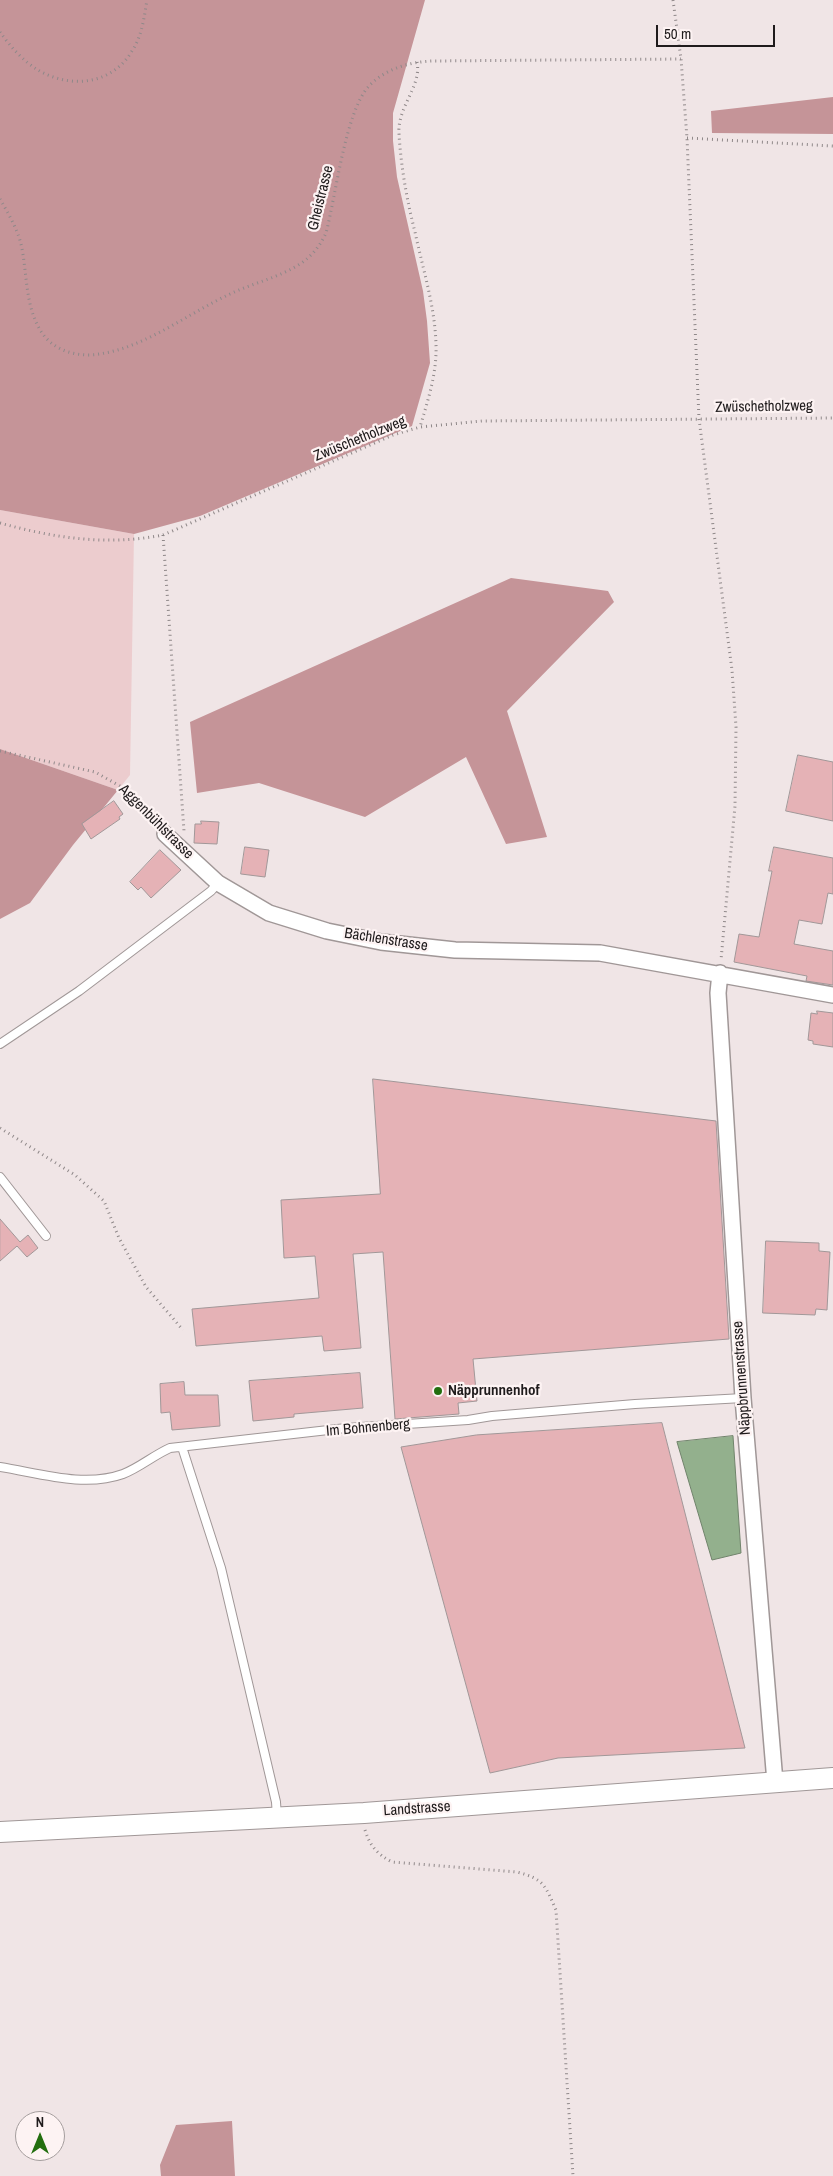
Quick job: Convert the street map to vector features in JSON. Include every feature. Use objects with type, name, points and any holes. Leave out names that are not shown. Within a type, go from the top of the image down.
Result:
[{"type":"main road","name":"Landstrasse","points":[[0,1832],[364,1813],[833,1778]]},
{"type":"street","name":"Aggenbühlstrasse","points":[[165,834],[218,883]]},
{"type":"street","name":"Bächlenstrasse","points":[[218,883],[269,913],[327,931],[381,942],[454,950],[600,953],[720,973],[833,995]]},
{"type":"street","name":"Näppbrunnenstrasse","points":[[720,973],[718,992],[743,1398],[774,1782]]},
{"type":"lane","points":[[0,1044],[79,991],[218,883]]},
{"type":"lane","points":[[0,1177],[46,1236]]},
{"type":"lane","name":"Im Bohnenberg","points":[[0,1467],[58,1478],[102,1478],[123,1474],[155,1454],[170,1448],[346,1428],[468,1420],[492,1416],[635,1404],[743,1398]]},
{"type":"lane","points":[[182,1447],[221,1568],[276,1802],[277,1817]]},
{"type":"path","points":[[0,32],[30,65],[44,73],[65,81],[92,80],[107,76],[115,71],[131,53],[141,31],[147,0]]},
{"type":"path","points":[[673,0],[681,59],[687,138],[699,419],[732,670],[736,727],[735,806],[720,973]]},
{"type":"path","name":"Gheistrasse","points":[[0,199],[14,225],[20,242],[30,300],[36,320],[43,334],[54,344],[68,352],[87,355],[114,351],[148,337],[231,293],[279,275],[311,256],[322,242],[326,233],[351,123],[360,100],[368,87],[396,68],[418,62],[681,59]]},
{"type":"path","points":[[418,62],[419,70],[403,106],[399,127],[406,189],[427,280],[435,327],[434,375],[420,427]]},
{"type":"path","points":[[687,138],[833,146]]},
{"type":"path","name":"Zwüschetholzweg","points":[[0,523],[77,540],[122,540],[163,535],[184,528],[393,435],[420,427],[482,421],[833,418]]},
{"type":"path","points":[[163,535],[185,835],[177,845]]},
{"type":"path","name":"Aggenbühlstrasse","points":[[0,750],[96,772],[127,790],[165,834]]},
{"type":"path","points":[[0,1128],[74,1175],[104,1201],[119,1238],[146,1287],[183,1330]]},
{"type":"path","points":[[364,1813],[365,1831],[371,1845],[379,1854],[392,1862],[517,1872],[536,1877],[547,1890],[556,1910],[573,2176]]},
{"type":"shaded area","points":[[0,0],[425,0],[393,113],[393,141],[397,177],[423,291],[430,363],[412,426],[200,516],[134,534],[0,510]]},
{"type":"shaded area","points":[[833,97],[833,134],[712,133],[711,111]]},
{"type":"shaded area","points":[[0,510],[134,534],[130,775],[118,790],[0,749]]},
{"type":"shaded area","points":[[511,578],[608,591],[614,602],[507,711],[547,837],[506,844],[466,757],[365,817],[259,783],[197,793],[190,722]]},
{"type":"shaded area","points":[[0,749],[118,790],[73,845],[30,903],[0,919]]},
{"type":"shaded area","points":[[733,1436],[741,1553],[712,1560],[677,1442]]},
{"type":"shaded area","points":[[232,2121],[235,2176],[161,2176],[160,2165],[176,2125]]},
{"type":"building","points":[[798,755],[833,762],[833,821],[786,811]]},
{"type":"building","points":[[114,801],[123,814],[119,817],[120,819],[91,839],[82,824]]},
{"type":"building","points":[[201,821],[219,822],[217,844],[194,843],[195,824],[201,824]]},
{"type":"building","points":[[245,847],[269,850],[265,877],[241,874]]},
{"type":"building","points":[[774,847],[833,858],[833,894],[828,893],[822,924],[799,920],[794,944],[833,951],[833,985],[806,981],[807,976],[734,962],[739,934],[759,937],[772,871],[769,871]]},
{"type":"building","points":[[160,850],[181,870],[151,898],[141,887],[138,890],[130,882]]},
{"type":"building","points":[[817,1011],[833,1013],[833,1047],[813,1044],[813,1041],[808,1040],[811,1013],[817,1014]]},
{"type":"building","points":[[373,1079],[716,1121],[729,1339],[473,1359],[477,1401],[458,1403],[459,1414],[395,1419],[383,1252],[353,1254],[361,1348],[324,1351],[322,1336],[196,1346],[192,1309],[319,1298],[315,1256],[284,1258],[281,1200],[380,1194]]},
{"type":"building","points":[[0,1219],[20,1242],[28,1235],[38,1248],[27,1257],[17,1246],[0,1261]]},
{"type":"building","points":[[766,1241],[819,1243],[819,1251],[830,1252],[827,1310],[816,1309],[815,1315],[763,1313]]},
{"type":"building","points":[[360,1373],[363,1408],[294,1414],[294,1417],[253,1421],[249,1381]]},
{"type":"building","points":[[184,1382],[185,1395],[218,1395],[220,1426],[172,1430],[170,1412],[161,1413],[160,1384]]},
{"type":"building","points":[[662,1423],[745,1748],[558,1758],[490,1773],[401,1447],[476,1435]]},
{"type":"place","name":"Näpprunnenhof","points":[[438,1391]]}]
